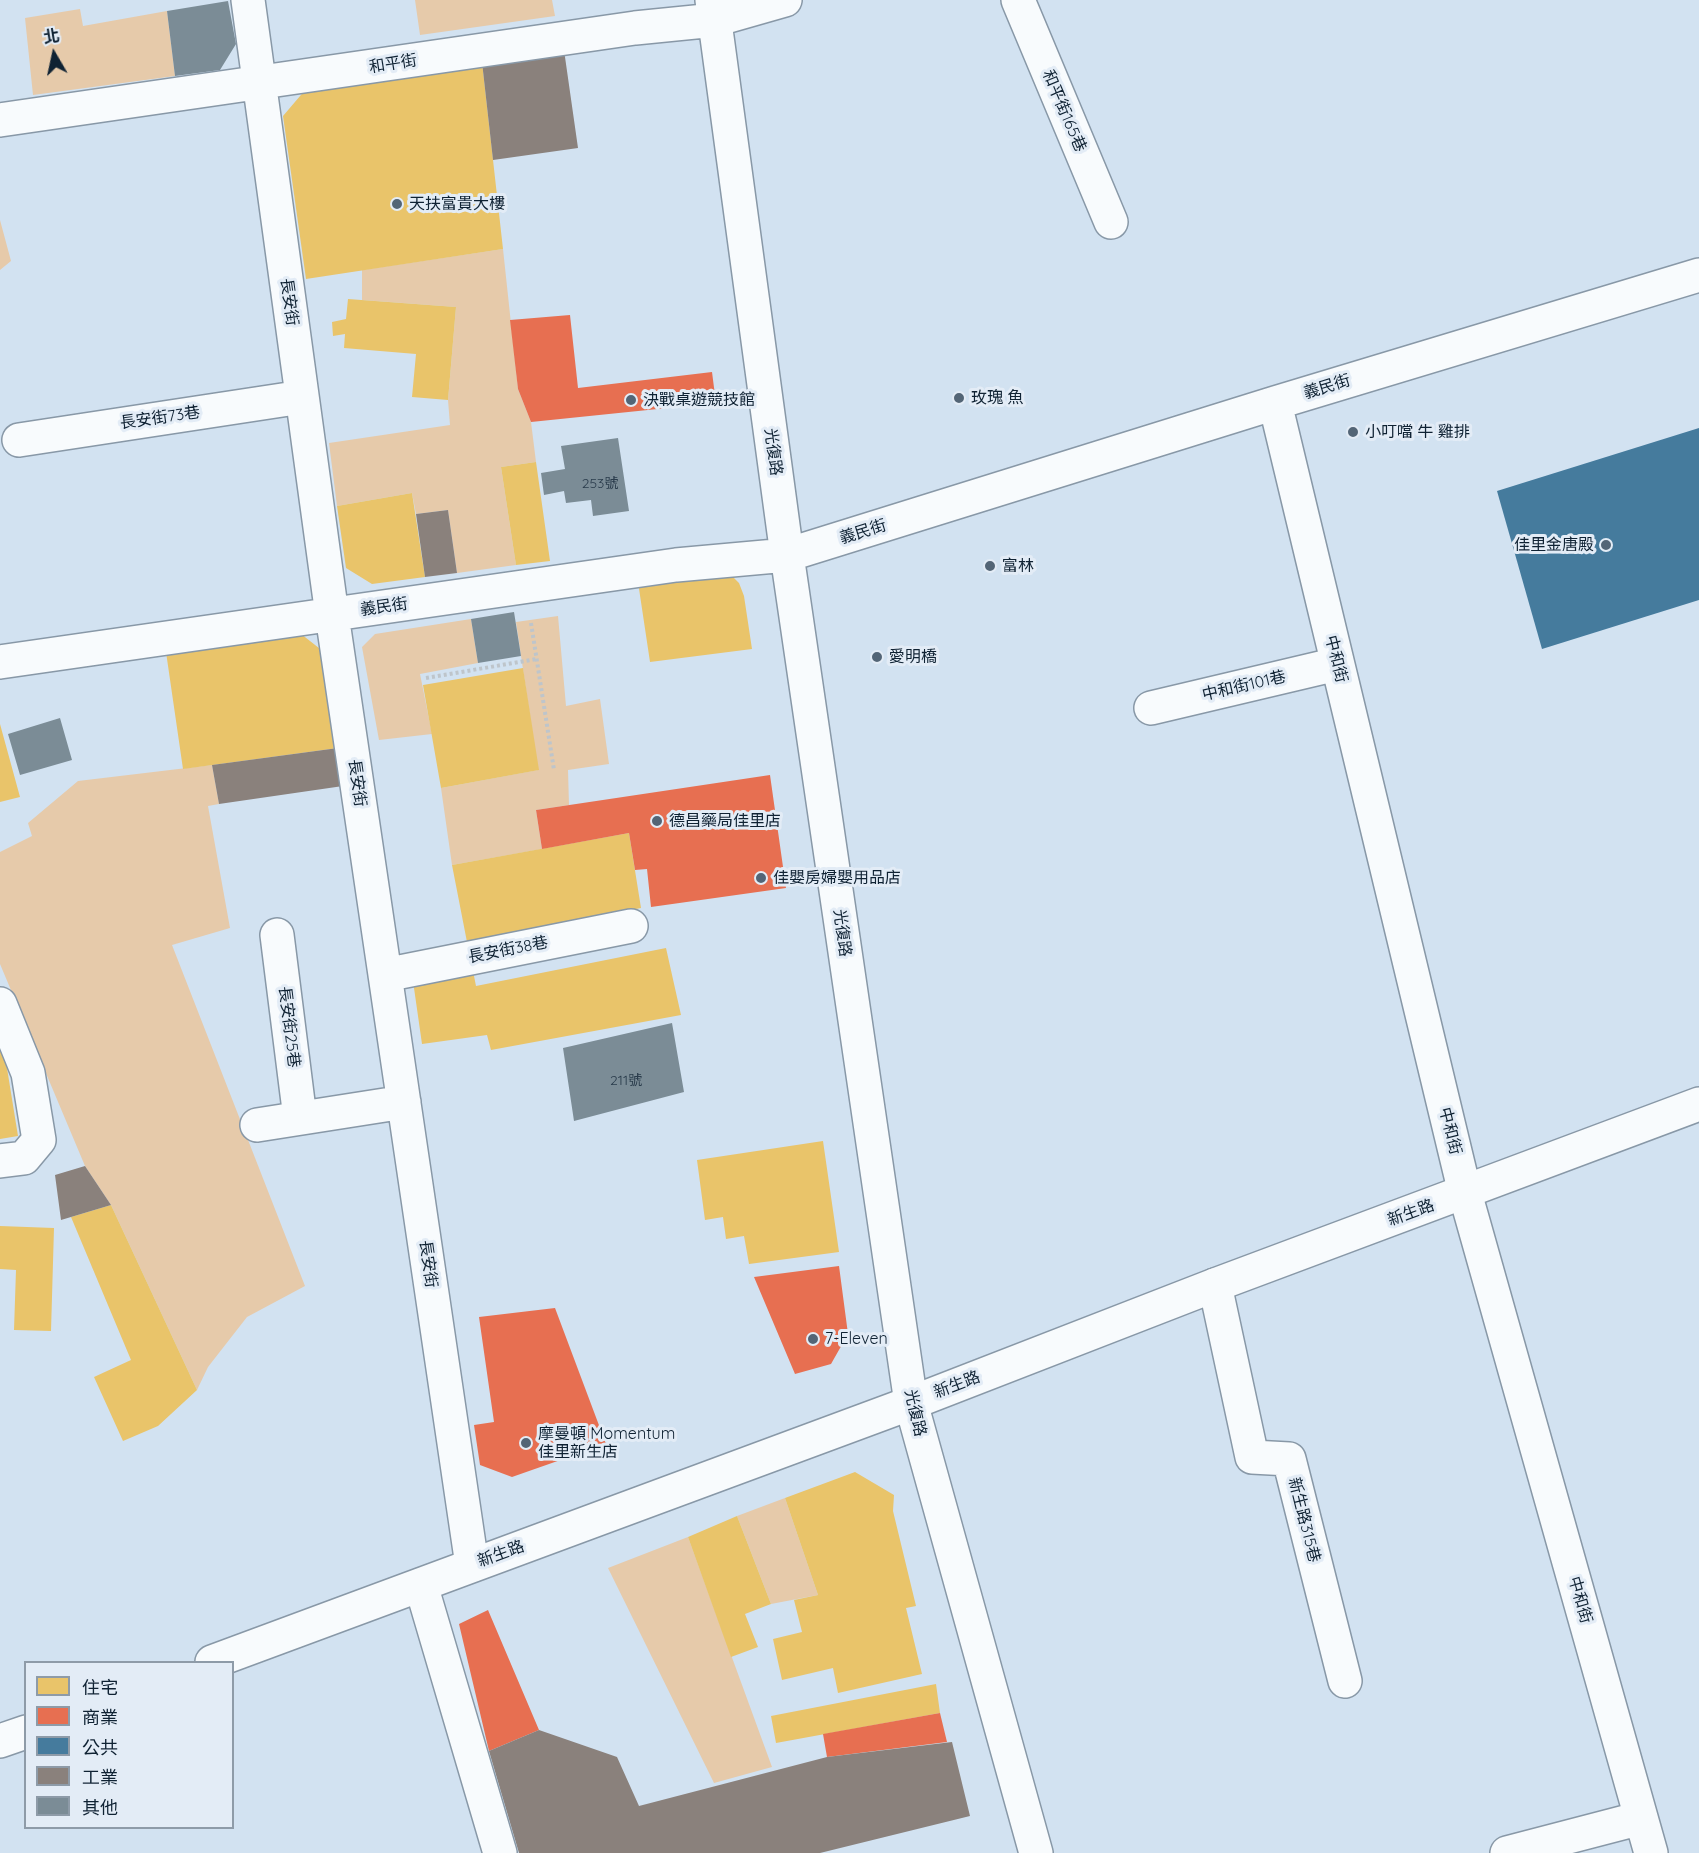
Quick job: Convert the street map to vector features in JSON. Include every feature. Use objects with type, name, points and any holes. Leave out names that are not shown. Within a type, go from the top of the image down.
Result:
[{"type":"street","name":"長安街","points":[[248,0],[332,615],[472,1565]]},
{"type":"street","name":"和平街","points":[[0,120],[635,28],[713,10],[784,0]]},
{"type":"street","name":"和平街165巷","points":[[1018,0],[1110,222]]},
{"type":"street","name":"光復路","points":[[713,10],[787,555],[911,1403],[1036,1853]]},
{"type":"street","name":"義民街","points":[[0,662],[676,565],[787,555],[1275,403],[1699,275]]},
{"type":"street","name":"長安街73巷","points":[[19,440],[302,397]]},
{"type":"street","name":"中和街","points":[[1275,403],[1466,1193],[1651,1853]]},
{"type":"street","name":"中和街101巷","points":[[1151,708],[1337,664]]},
{"type":"street","name":"長安街38巷","points":[[385,975],[631,926]]},
{"type":"street","name":"長安街25巷","points":[[277,935],[300,1118]]},
{"type":"street","points":[[0,1004],[27,1073],[39,1140],[24,1158],[0,1161]]},
{"type":"street","points":[[257,1125],[404,1102]]},
{"type":"street","name":"新生路","points":[[215,1661],[911,1403],[1215,1285],[1699,1104]]},
{"type":"street","name":"新生路315巷","points":[[1215,1285],[1252,1457],[1289,1459],[1345,1682]]},
{"type":"street","points":[[421,1585],[500,1853]]},
{"type":"street","points":[[0,1741],[24,1733]]},
{"type":"street","points":[[1507,1853],[1641,1818]]},
{"type":"path","points":[[526,586],[554,770]]},
{"type":"path","points":[[426,678],[537,659]]},
{"type":"shaded area","points":[[415,0],[552,0],[555,16],[420,35]]},
{"type":"shaded area","points":[[80,9],[83,26],[167,11],[175,76],[33,95],[25,18]]},
{"type":"shaded area","points":[[0,220],[11,261],[0,270]]},
{"type":"shaded area","points":[[503,249],[518,389],[531,422],[536,462],[501,467],[516,565],[457,573],[448,510],[416,514],[412,493],[337,506],[329,443],[450,425],[448,400],[456,307],[362,300],[362,270]]},
{"type":"shaded area","points":[[558,616],[566,706],[600,699],[609,764],[568,770],[569,805],[536,810],[542,849],[452,865],[441,788],[538,770],[516,622]]},
{"type":"shaded area","points":[[471,619],[478,663],[420,674],[432,734],[379,740],[362,647],[375,634]]},
{"type":"shaded area","points":[[212,765],[219,804],[208,806],[230,928],[172,945],[305,1286],[247,1317],[208,1367],[197,1390],[111,1205],[85,1166],[0,964],[0,852],[32,836],[28,823],[78,781]]},
{"type":"shaded area","points":[[785,1498],[818,1595],[771,1604],[737,1516]]},
{"type":"shaded area","points":[[688,1537],[772,1767],[714,1783],[608,1568]]},
{"type":"building: 住宅","name":"天扶富貴大樓","points":[[482,62],[503,249],[306,279],[283,116],[306,89]]},
{"type":"building: 住宅","points":[[348,299],[456,307],[448,400],[412,397],[416,354],[344,348],[345,334],[333,336],[332,322],[346,319]]},
{"type":"building: 住宅","points":[[536,462],[550,561],[516,565],[501,467]]},
{"type":"building: 住宅","points":[[412,493],[425,577],[372,584],[346,568],[337,506]]},
{"type":"building: 住宅","points":[[730,574],[739,583],[744,596],[752,649],[650,662],[638,582]]},
{"type":"building: 住宅","points":[[296,630],[324,652],[338,748],[183,769],[166,652]]},
{"type":"building: 住宅","points":[[523,668],[539,770],[441,788],[423,685]]},
{"type":"building: 住宅","points":[[0,724],[20,797],[0,802]]},
{"type":"building: 住宅","points":[[629,833],[641,908],[467,942],[452,865]]},
{"type":"building: 住宅","points":[[666,948],[681,1015],[491,1050],[487,1035],[422,1044],[413,981],[472,966],[476,986]]},
{"type":"building: 住宅","points":[[0,1025],[18,1136],[0,1139]]},
{"type":"building: 住宅","points":[[823,1141],[839,1252],[749,1264],[744,1236],[726,1239],[723,1217],[705,1220],[697,1160]]},
{"type":"building: 住宅","points":[[111,1205],[197,1390],[158,1426],[123,1441],[94,1377],[131,1360],[71,1217]]},
{"type":"building: 住宅","points":[[0,1226],[54,1228],[51,1331],[14,1330],[16,1270],[0,1269]]},
{"type":"building: 住宅","points":[[855,1472],[894,1495],[893,1511],[916,1606],[906,1608],[922,1674],[838,1693],[833,1668],[782,1680],[773,1639],[802,1632],[794,1600],[818,1595],[785,1498]]},
{"type":"building: 住宅","points":[[737,1516],[771,1604],[745,1614],[758,1647],[731,1657],[688,1537]]},
{"type":"building: 住宅","points":[[936,1684],[940,1713],[776,1743],[771,1716]]},
{"type":"building: 商業","points":[[570,315],[578,388],[712,372],[716,403],[531,422],[518,389],[510,320]]},
{"type":"building: 商業","name":"德昌藥局佳里店","points":[[770,775],[786,888],[651,907],[647,869],[635,870],[629,833],[542,849],[536,810]]},
{"type":"building: 商業","points":[[839,1266],[848,1334],[831,1364],[795,1374],[754,1277]]},
{"type":"building: 商業","points":[[555,1308],[606,1444],[512,1477],[480,1465],[474,1425],[494,1422],[479,1317]]},
{"type":"building: 商業","points":[[488,1610],[539,1730],[489,1751],[459,1624]]},
{"type":"building: 商業","points":[[940,1713],[947,1742],[827,1757],[823,1734]]},
{"type":"building: 公共","name":"佳里金唐殿","points":[[1699,428],[1699,600],[1542,649],[1497,491]]},
{"type":"building: 工業","points":[[564,50],[578,148],[493,160],[482,62]]},
{"type":"building: 工業","points":[[448,510],[457,573],[425,577],[416,514]]},
{"type":"building: 工業","points":[[338,748],[343,786],[219,804],[212,765]]},
{"type":"building: 工業","points":[[85,1166],[111,1205],[61,1220],[55,1175]]},
{"type":"building: 工業","points":[[539,1730],[617,1757],[639,1806],[827,1757],[952,1742],[970,1816],[820,1853],[519,1853],[489,1751]]},
{"type":"building: 其他","points":[[228,1],[236,44],[220,70],[175,76],[167,11]]},
{"type":"building: 其他","points":[[618,438],[629,511],[593,516],[591,500],[566,503],[564,491],[544,495],[541,473],[565,469],[561,446]]},
{"type":"building: 其他","points":[[514,612],[521,656],[478,663],[471,619]]},
{"type":"building: 其他","points":[[60,718],[72,760],[20,775],[8,734]]},
{"type":"building: 其他","points":[[672,1023],[684,1092],[574,1121],[563,1048]]},
{"type":"place","name":"天扶富貴大樓","points":[[397,204]]},
{"type":"place","name":"玫瑰 魚","points":[[959,398]]},
{"type":"place","name":"決戰桌遊競技館","points":[[631,400]]},
{"type":"place","name":"小叮噹 牛 雞排","points":[[1353,432]]},
{"type":"place","name":"佳里金唐殿","points":[[1606,545]]},
{"type":"place","name":"富林","points":[[990,566]]},
{"type":"place","name":"愛明橋","points":[[877,657]]},
{"type":"place","name":"德昌藥局佳里店","points":[[657,821]]},
{"type":"place","name":"佳嬰房婦嬰用品店","points":[[761,878]]},
{"type":"place","name":"7-Eleven","points":[[813,1339]]},
{"type":"place","name":"摩曼頓 Momentum 佳里新生店","points":[[526,1443]]}]
